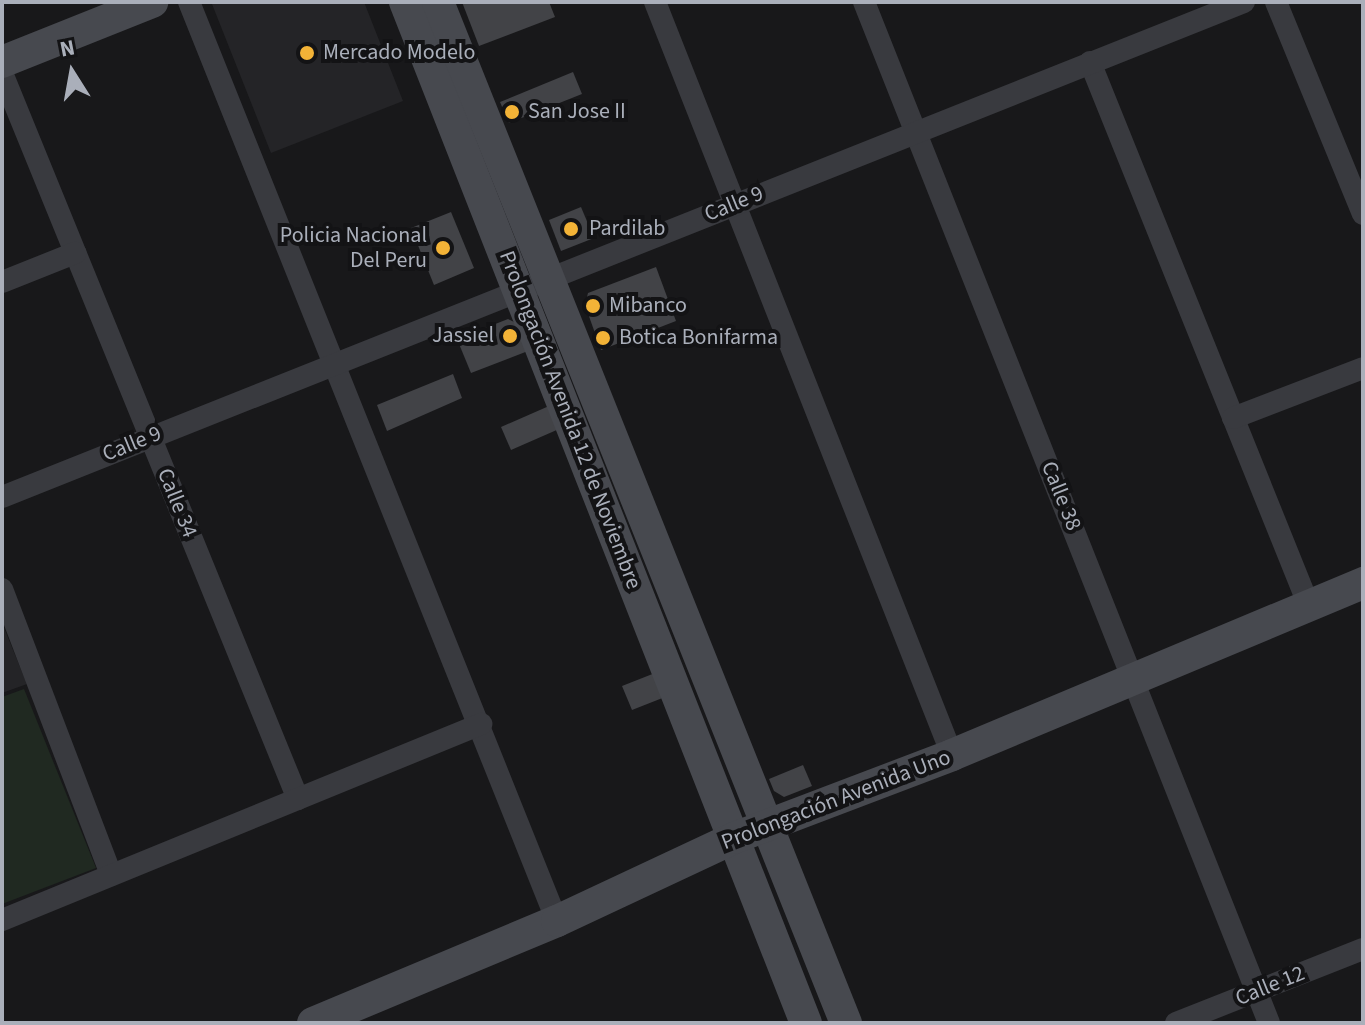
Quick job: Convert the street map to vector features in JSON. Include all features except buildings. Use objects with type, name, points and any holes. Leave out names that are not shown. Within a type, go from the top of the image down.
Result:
[{"type":"main road","points":[[2,62],[152,2]]},
{"type":"main road","name":"Prolongación Avenida 12 de Noviembre","points":[[405,2],[806,1023]]},
{"type":"main road","name":"Prolongación Avenida 12 de Noviembre","points":[[438,2],[846,1023]]},
{"type":"main road","name":"Prolongación Avenida Uno","points":[[313,1023],[557,921],[734,838],[952,755],[1363,583]]},
{"type":"street","points":[[189,2],[337,362],[557,921]]},
{"type":"street","points":[[655,2],[952,755]]},
{"type":"street","name":"Calle 38","points":[[864,2],[1269,1023]]},
{"type":"street","name":"Calle 9","points":[[2,497],[1244,2]]},
{"type":"street","points":[[1276,2],[1363,214]]},
{"type":"street","points":[[1090,62],[1309,606]]},
{"type":"street","name":"Calle 34","points":[[2,73],[298,799]]},
{"type":"street","points":[[2,282],[75,253]]},
{"type":"street","points":[[1233,418],[1363,368]]},
{"type":"street","points":[[2,589],[111,875]]},
{"type":"street","points":[[2,920],[481,724]]},
{"type":"street","name":"Calle 12","points":[[1176,1023],[1363,949]]},
{"type":"shaded area","name":"Mercado Modelo","points":[[364,2],[403,101],[271,153],[212,4]]},
{"type":"shaded area","points":[[2,623],[27,684],[2,693]]},
{"type":"shaded area","points":[[24,689],[96,868],[2,904],[2,697]]},
{"type":"place","name":"Mercado Modelo","points":[[307,53]]},
{"type":"place","name":"San Jose II","points":[[512,112]]},
{"type":"place","name":"Pardilab","points":[[571,229]]},
{"type":"place","name":"Policia Nacional Del Peru","points":[[443,248]]},
{"type":"place","name":"Mibanco","points":[[593,306]]},
{"type":"place","name":"Jassiel","points":[[510,336]]},
{"type":"place","name":"Botica Bonifarma","points":[[603,338]]}]
